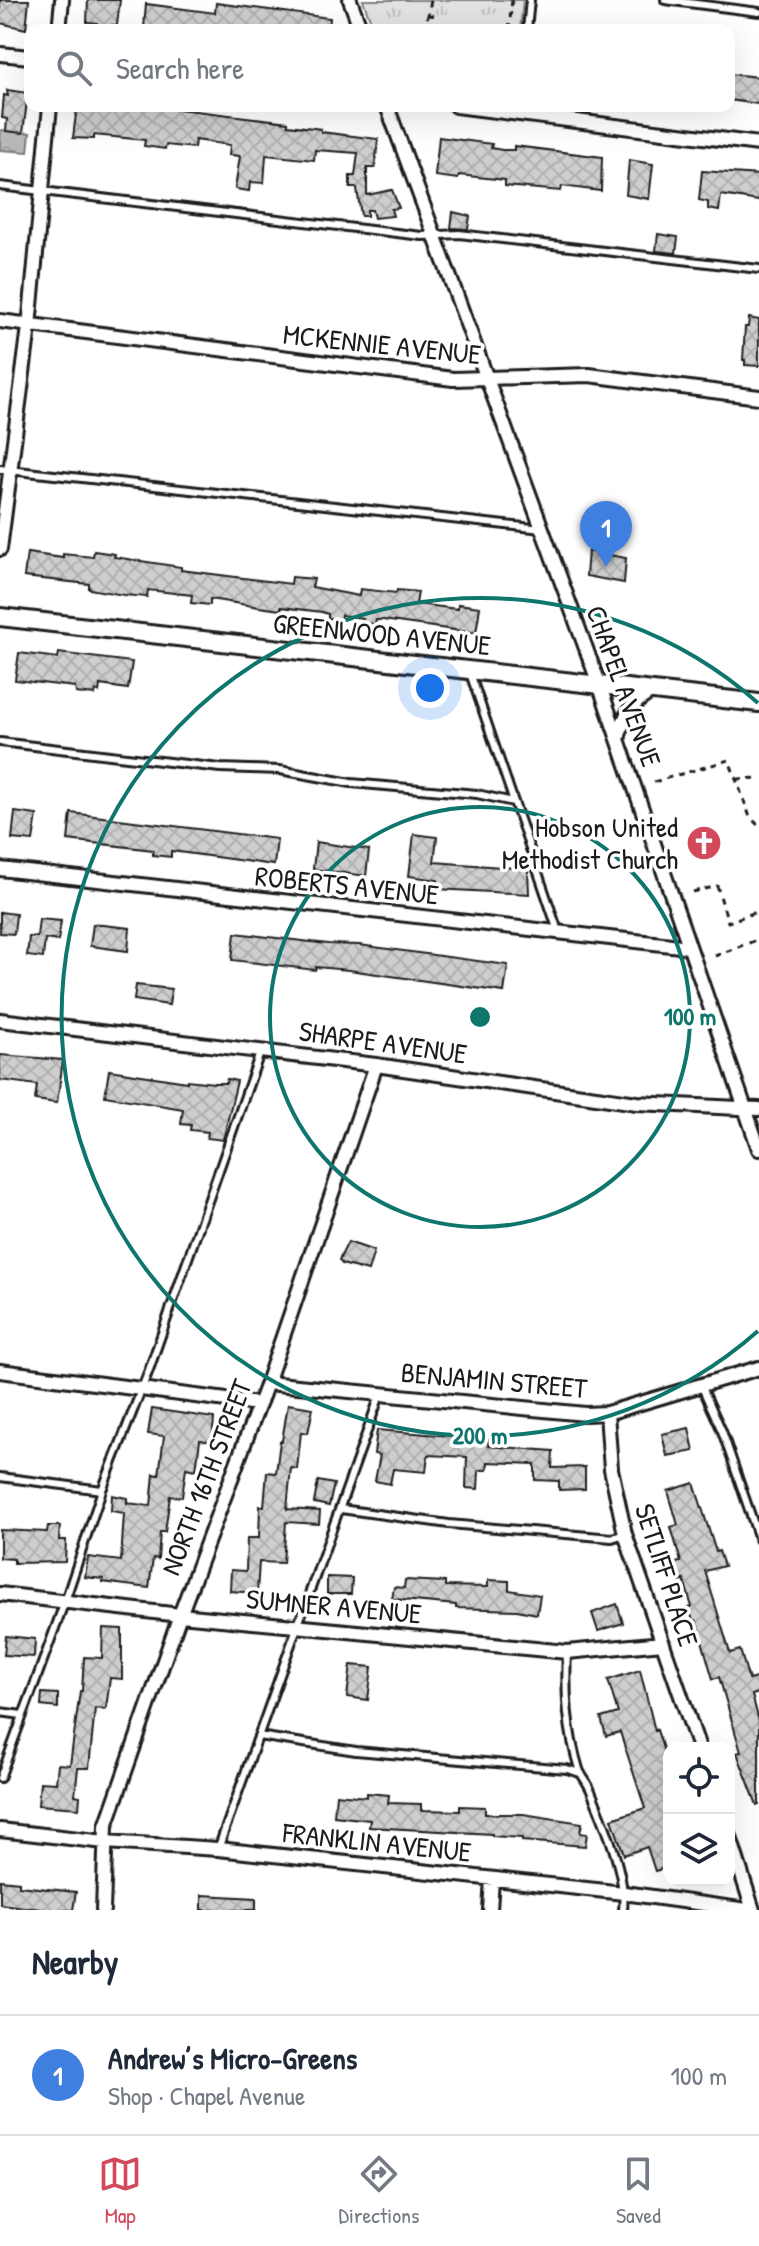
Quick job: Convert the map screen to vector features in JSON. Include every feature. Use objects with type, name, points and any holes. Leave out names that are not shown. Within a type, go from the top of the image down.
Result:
[{"type":"street","points":[[60,24],[62,0]]},
{"type":"street","points":[[350,0],[359,24]]},
{"type":"street","points":[[0,54],[24,56]]},
{"type":"street","points":[[0,549],[5,470],[29,327],[49,112]]},
{"type":"street","name":"CHAPEL AVENUE","points":[[389,112],[599,684],[759,1149]]},
{"type":"street","points":[[530,112],[759,144]]},
{"type":"street","name":"MCKENNIE AVENUE","points":[[0,321],[453,379],[589,375],[759,397]]},
{"type":"street","name":"GREENWOOD AVENUE","points":[[0,617],[759,703]]},
{"type":"street","points":[[618,739],[629,708],[636,700],[653,691]]},
{"type":"street","name":"ROBERTS AVENUE","points":[[0,869],[689,947]]},
{"type":"street","name":"SHARPE AVENUE","points":[[0,1020],[261,1050],[637,1103],[759,1109]]},
{"type":"street","name":"NORTH 16TH STREET","points":[[103,1910],[106,1826],[180,1615],[267,1383],[376,1065]]},
{"type":"street","name":"BENJAMIN STREET","points":[[267,1383],[585,1414],[607,1413],[759,1368]]},
{"type":"street","points":[[0,1371],[258,1404]]},
{"type":"street","name":"SETLIFF PLACE","points":[[607,1413],[611,1469],[625,1534],[697,1742]]},
{"type":"street","name":"SUMNER AVENUE","points":[[0,1594],[180,1615],[567,1652],[663,1643]]},
{"type":"street","name":"FRANKLIN AVENUE","points":[[0,1830],[105,1842],[218,1849],[624,1893],[750,1910]]},
{"type":"street","points":[[735,1856],[750,1910]]},
{"type":"street","points":[[490,1910],[492,1879]]},
{"type":"lane","points":[[528,24],[530,0]]},
{"type":"lane","points":[[665,0],[759,12]]},
{"type":"lane","points":[[0,186],[422,236],[459,234],[759,269]]},
{"type":"lane","points":[[5,470],[542,529]]},
{"type":"lane","points":[[469,670],[559,932]]},
{"type":"lane","points":[[0,742],[220,768],[280,770],[351,783],[477,794],[513,802]]},
{"type":"lane","points":[[0,1778],[261,1050]]},
{"type":"lane","points":[[701,1385],[722,1431],[759,1539]]},
{"type":"lane","points":[[218,1849],[380,1395]]},
{"type":"lane","points":[[0,1477],[102,1490]]},
{"type":"lane","points":[[341,1509],[449,1524],[612,1538],[625,1534]]},
{"type":"lane","points":[[567,1652],[566,1715],[580,1773],[590,1788],[624,1893],[623,1910]]},
{"type":"lane","points":[[0,1712],[22,1715]]},
{"type":"lane","points":[[258,1736],[356,1751],[567,1769],[580,1773]]},
{"type":"path","points":[[426,24],[431,0]]},
{"type":"path","points":[[510,24],[512,0]]},
{"type":"path","points":[[428,15],[439,16]]},
{"type":"path","points":[[654,782],[729,760],[750,817],[759,826]]},
{"type":"path","points":[[737,779],[759,778]]},
{"type":"path","points":[[693,892],[717,886],[728,922],[759,911]]},
{"type":"path","points":[[715,956],[759,939]]},
{"type":"green space","points":[[363,0],[523,0],[521,24],[372,24]]},
{"type":"water","points":[[1,130],[30,133],[28,152],[0,150]]},
{"type":"building","points":[[0,0],[29,0],[24,29],[0,23]]},
{"type":"building","points":[[88,0],[120,0],[117,24],[87,22]]},
{"type":"building","points":[[216,3],[330,18],[330,24],[144,24],[146,4],[215,13]]},
{"type":"building","points":[[735,75],[759,77],[759,104],[735,101]]},
{"type":"building","points":[[7,90],[24,92],[23,133],[6,131],[7,119],[2,118],[4,95],[8,96]]},
{"type":"building","points":[[76,112],[203,112],[288,122],[288,125],[321,129],[321,132],[378,139],[375,168],[367,168],[367,195],[392,190],[399,208],[391,209],[393,216],[374,218],[372,210],[367,210],[367,216],[361,216],[357,188],[350,188],[350,176],[355,176],[358,153],[315,150],[314,160],[266,155],[264,183],[250,182],[249,191],[235,189],[240,156],[229,155],[230,145],[195,140],[194,148],[166,145],[165,149],[144,146],[145,140],[94,135],[94,139],[73,138]]},
{"type":"building","points":[[439,137],[492,144],[491,148],[502,150],[514,150],[514,146],[602,157],[601,191],[562,186],[561,191],[505,186],[505,180],[435,176]]},
{"type":"building","points":[[629,160],[653,164],[649,199],[626,195]]},
{"type":"building","points":[[702,171],[759,175],[759,201],[721,195],[719,211],[708,209],[708,202],[699,200]]},
{"type":"building","points":[[453,212],[470,216],[468,229],[451,228]]},
{"type":"building","points":[[658,234],[678,237],[676,253],[656,251]]},
{"type":"building","points":[[749,318],[759,320],[759,366],[745,365],[743,360],[745,327],[748,327]]},
{"type":"building","points":[[94,551],[181,567],[181,570],[291,584],[292,577],[314,579],[312,587],[359,596],[360,589],[418,592],[416,604],[458,609],[458,604],[480,607],[476,633],[383,620],[376,620],[375,624],[362,623],[363,618],[341,615],[340,620],[328,618],[328,614],[322,612],[281,607],[281,610],[210,599],[210,605],[191,603],[192,595],[148,590],[147,597],[124,595],[89,589],[89,584],[24,577],[27,553],[63,558],[63,554],[93,557]]},
{"type":"building","points":[[588,551],[626,558],[624,583],[586,576]]},
{"type":"building","points":[[19,653],[58,658],[59,653],[132,662],[128,689],[100,685],[95,695],[76,693],[75,687],[15,680]]},
{"type":"building","points":[[15,812],[37,815],[33,841],[12,839]]},
{"type":"building","points":[[71,813],[277,839],[274,865],[171,851],[171,857],[153,855],[153,850],[68,840]]},
{"type":"building","points":[[414,834],[437,837],[434,862],[528,869],[529,894],[437,889],[438,880],[409,876]]},
{"type":"building","points":[[316,842],[369,850],[366,876],[313,869]]},
{"type":"building","points":[[0,912],[16,914],[14,934],[0,933]]},
{"type":"building","points":[[39,919],[61,921],[58,941],[45,939],[43,958],[27,956],[29,937],[37,937]]},
{"type":"building","points":[[93,924],[130,928],[128,951],[90,946]]},
{"type":"building","points":[[235,933],[359,945],[508,965],[504,992],[349,970],[316,967],[315,970],[232,960]]},
{"type":"building","points":[[136,985],[171,989],[169,1005],[134,1000]]},
{"type":"building","points":[[0,1055],[63,1060],[57,1103],[35,1100],[37,1085],[0,1080]]},
{"type":"building","points":[[109,1070],[187,1082],[237,1081],[223,1140],[207,1138],[208,1132],[190,1130],[191,1125],[181,1124],[183,1109],[105,1096]]},
{"type":"building","points":[[348,1242],[374,1251],[368,1271],[342,1264],[339,1260]]},
{"type":"building","points":[[288,1404],[313,1408],[308,1433],[301,1432],[297,1469],[291,1468],[287,1509],[320,1511],[319,1524],[286,1522],[283,1563],[259,1562],[257,1593],[230,1591],[231,1570],[246,1571],[247,1538],[259,1538],[260,1506],[264,1506],[267,1472],[276,1473]]},
{"type":"building","points":[[152,1409],[214,1418],[212,1442],[200,1440],[196,1470],[186,1468],[182,1497],[170,1496],[165,1532],[160,1532],[158,1559],[153,1558],[149,1588],[85,1577],[88,1557],[121,1561],[124,1513],[111,1511],[112,1495],[127,1498],[127,1503],[151,1506],[154,1474],[159,1475],[164,1436],[148,1434]]},
{"type":"building","points":[[689,1428],[694,1451],[667,1456],[662,1434]]},
{"type":"building","points":[[377,1430],[489,1439],[488,1446],[553,1451],[552,1468],[585,1467],[585,1489],[559,1490],[559,1481],[535,1480],[535,1464],[488,1462],[487,1470],[479,1470],[478,1489],[466,1488],[467,1457],[428,1455],[426,1472],[393,1469],[390,1484],[375,1481],[380,1455],[374,1454]]},
{"type":"building","points":[[318,1481],[334,1484],[329,1506],[314,1503]]},
{"type":"building","points":[[694,1483],[716,1552],[719,1551],[724,1566],[705,1571],[730,1653],[740,1650],[749,1680],[759,1677],[759,1693],[752,1695],[759,1721],[759,1805],[737,1753],[741,1752],[719,1677],[713,1679],[696,1620],[693,1621],[689,1608],[692,1607],[684,1580],[680,1582],[675,1563],[681,1562],[671,1527],[678,1525],[668,1491]]},
{"type":"building","points":[[48,1526],[60,1526],[59,1540],[66,1540],[65,1562],[14,1563],[14,1559],[0,1558],[0,1530],[47,1532]]},
{"type":"building","points":[[327,1577],[352,1578],[351,1594],[327,1594]]},
{"type":"building","points":[[405,1580],[445,1582],[445,1586],[488,1587],[488,1580],[509,1581],[509,1590],[540,1595],[537,1614],[392,1599],[394,1587],[404,1588]]},
{"type":"building","points":[[617,1604],[623,1623],[598,1631],[592,1613]]},
{"type":"building","points":[[103,1628],[122,1629],[122,1679],[110,1678],[106,1709],[95,1708],[89,1768],[78,1768],[75,1795],[80,1796],[79,1808],[38,1805],[40,1782],[56,1783],[58,1764],[70,1765],[84,1657],[102,1658]]},
{"type":"building","points":[[6,1636],[35,1639],[34,1657],[4,1655]]},
{"type":"building","points":[[351,1665],[372,1667],[368,1700],[347,1697]]},
{"type":"building","points":[[640,1670],[655,1731],[663,1749],[663,1869],[655,1871],[647,1847],[624,1855],[612,1819],[645,1808],[620,1732],[606,1736],[601,1718],[618,1713],[608,1680]]},
{"type":"building","points":[[42,1693],[58,1694],[58,1708],[41,1706]]},
{"type":"building","points":[[367,1793],[389,1795],[388,1803],[421,1804],[421,1810],[460,1811],[460,1806],[485,1807],[485,1814],[523,1814],[582,1823],[580,1833],[587,1834],[585,1846],[522,1841],[522,1838],[492,1834],[369,1827],[370,1820],[334,1816],[336,1794],[367,1797]]},
{"type":"building","points":[[0,1880],[19,1882],[19,1886],[76,1892],[73,1910],[0,1904]]},
{"type":"building","points":[[202,1895],[256,1898],[256,1910],[202,1910]]},
{"type":"place","name":"Andrew’s Micro-Greens","points":[[606,567]]},
{"type":"place","name":"Hobson United Methodist Church","points":[[704,843]]}]
